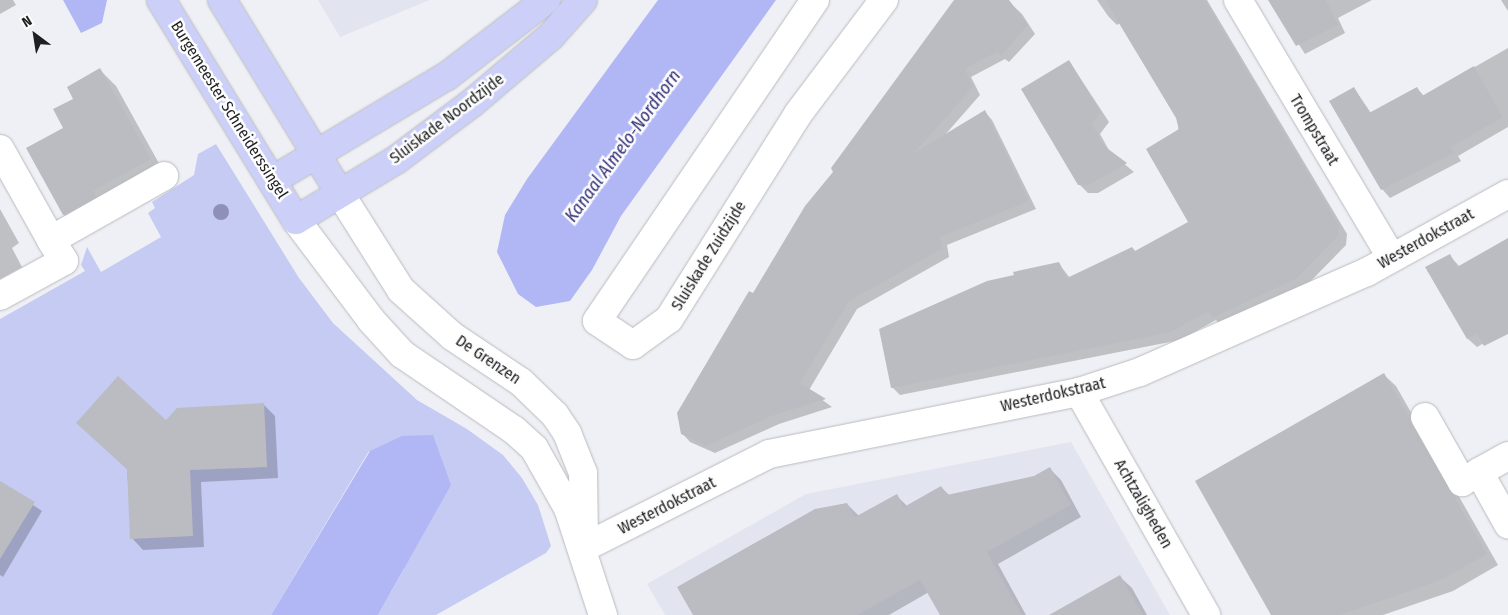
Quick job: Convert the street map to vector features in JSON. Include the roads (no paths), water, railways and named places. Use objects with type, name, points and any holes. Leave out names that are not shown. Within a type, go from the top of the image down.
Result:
[{"type":"main road","name":"Burgemeester Schneiderssingel","points":[[160,0],[296,220]]},
{"type":"main road","points":[[222,0],[340,192]]},
{"type":"main road","name":"Sluiskade Noordzijde","points":[[273,180],[447,76],[546,0]]},
{"type":"main road","name":"Sluiskade Noordzijde","points":[[296,220],[396,160],[472,103],[552,36],[583,0]]},
{"type":"street","name":"Sluiskade Zuidzijde","points":[[815,0],[597,321],[633,345],[668,319],[798,114],[884,0]]},
{"type":"street","name":"Trompstraat","points":[[1238,0],[1392,258]]},
{"type":"street","points":[[0,149],[64,261],[0,296]]},
{"type":"street","points":[[51,240],[164,176]]},
{"type":"street","name":"De Grenzen","points":[[340,192],[401,290],[452,336],[521,382],[555,416],[567,433],[583,472],[586,490],[584,548]]},
{"type":"street","name":"Westerdokstraat","points":[[584,548],[769,454],[1079,392],[1140,372],[1367,272],[1508,194]]},
{"type":"street","name":"De Grenzen","points":[[296,220],[371,320],[402,354],[514,430],[534,448],[568,508],[584,548],[603,615]]},
{"type":"street","name":"Achtzaligheden","points":[[1079,392],[1206,615]]},
{"type":"street","points":[[1425,417],[1462,482],[1508,456]]},
{"type":"street","points":[[1479,472],[1508,524]]},
{"type":"water","points":[[63,0],[107,0],[102,23],[81,33]]},
{"type":"water","name":"Kanaal Almelo-Nordhorn","points":[[658,0],[776,0],[621,216],[592,270],[570,301],[536,307],[518,294],[497,252],[505,215],[527,179]]},
{"type":"water","points":[[433,435],[451,485],[378,615],[271,615],[370,451],[402,436]]}]
